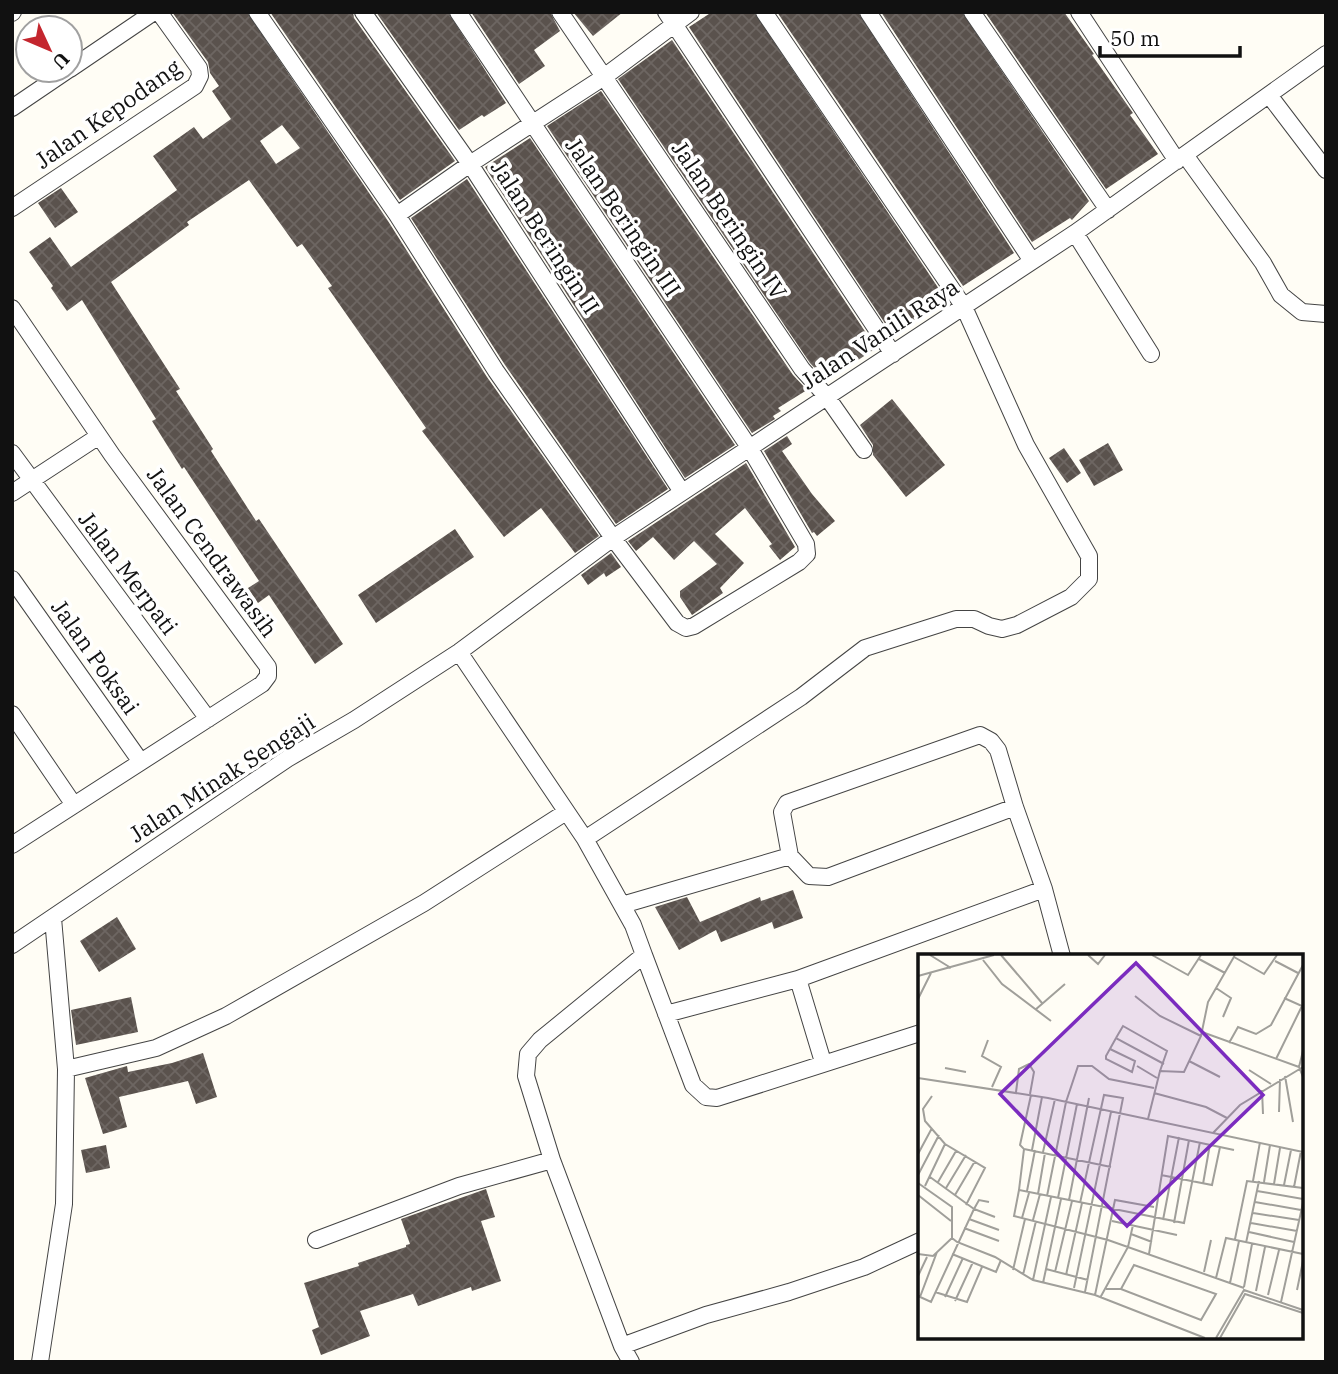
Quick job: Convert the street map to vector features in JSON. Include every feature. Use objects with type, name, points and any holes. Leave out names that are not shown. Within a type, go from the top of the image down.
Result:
[{"type":"street","points":[[84,59],[154,12]]},
{"type":"street","name":"Jalan Kepodang","points":[[12,208],[195,86],[200,76],[199,68],[159,12]]},
{"type":"street","points":[[257,12],[397,215],[496,371],[613,538]]},
{"type":"street","name":"Jalan Beringin II","points":[[363,12],[470,164],[682,492]]},
{"type":"street","name":"Jalan Beringin III","points":[[458,12],[749,447],[806,544],[807,554],[799,562],[718,612],[694,626],[685,628],[677,623],[658,600],[613,538]]},
{"type":"street","name":"Jalan Beringin IV","points":[[560,12],[802,369],[827,397],[864,450]]},
{"type":"street","points":[[397,215],[604,77],[670,18],[691,12]]},
{"type":"street","points":[[586,839],[801,697],[865,648],[956,619],[974,619],[1002,629],[1017,625],[1071,597],[1089,579],[1089,556],[1026,445],[964,307],[764,12]]},
{"type":"street","points":[[867,12],[1031,261]]},
{"type":"street","points":[[972,12],[1108,210]]},
{"type":"street","points":[[1079,12],[1181,158],[1263,263],[1280,295],[1302,312],[1326,314]]},
{"type":"street","points":[[670,18],[893,354]]},
{"type":"street","name":"Jalan Vanili Raya","points":[[459,652],[613,538],[1075,233],[1326,54]]},
{"type":"street","points":[[12,108],[47,84]]},
{"type":"street","points":[[1269,95],[1326,170]]},
{"type":"street","points":[[1075,233],[1152,354]]},
{"type":"street","name":"Jalan Cendrawasih","points":[[12,308],[99,436],[268,667],[268,676],[262,684],[12,845]]},
{"type":"street","points":[[12,493],[99,436]]},
{"type":"street","name":"Jalan Merpati","points":[[12,453],[208,719]]},
{"type":"street","name":"Jalan Poksai","points":[[12,579],[141,762]]},
{"type":"street","points":[[459,652],[586,839],[633,925],[693,1086],[706,1097],[717,1098],[918,1034]]},
{"type":"street","name":"Jalan Minak Sengaji","points":[[13,942],[53,918],[287,759],[354,720],[459,652]]},
{"type":"street","points":[[12,714],[74,805]]},
{"type":"street","points":[[1014,807],[828,877],[809,876],[790,856],[782,812],[787,803],[980,735],[991,741],[998,750],[1014,807],[1044,890],[1061,954]]},
{"type":"street","points":[[66,1069],[156,1048],[226,1016],[424,903],[566,812]]},
{"type":"street","points":[[622,905],[790,856]]},
{"type":"street","points":[[666,1014],[798,979],[1044,890]]},
{"type":"street","points":[[40,1362],[64,1204],[66,1069],[53,918]]},
{"type":"street","points":[[631,1362],[622,1346],[552,1160],[526,1076],[528,1054],[540,1040],[644,955]]},
{"type":"street","points":[[798,979],[823,1062]]},
{"type":"street","points":[[316,1240],[459,1186],[552,1160]]},
{"type":"street","points":[[622,1346],[706,1315],[789,1292],[864,1267],[918,1242]]},
{"type":"building","points":[[172,12],[247,12],[388,221],[487,377],[599,536],[575,553],[541,508],[504,537],[422,431],[426,428],[328,288],[332,286],[302,244],[297,247],[249,180],[187,222],[189,225],[111,282],[180,389],[176,391],[213,449],[211,451],[256,521],[259,519],[343,644],[315,664],[269,595],[258,603],[248,588],[259,581],[184,467],[182,469],[152,421],[156,419],[82,300],[67,311],[29,252],[50,237],[71,267],[177,190],[153,156],[194,127],[203,139],[231,119],[212,91],[219,86],[210,73],[208,62]],"holes":[[[282,125],[300,148],[276,164],[260,141]]]},
{"type":"building","points":[[270,12],[353,12],[354,18],[455,161],[400,200]]},
{"type":"building","points":[[376,12],[448,12],[506,103],[459,130]]},
{"type":"building","points":[[471,12],[550,12],[560,31],[534,50],[545,66],[519,84]]},
{"type":"building","points":[[573,12],[623,12],[593,36]]},
{"type":"building","points":[[712,12],[754,12],[943,295],[916,313],[919,317],[892,334],[689,27]]},
{"type":"building","points":[[777,12],[858,12],[1014,253],[963,286]]},
{"type":"building","points":[[881,12],[962,12],[1089,201],[1072,220],[1070,218],[1032,242]]},
{"type":"building","points":[[985,12],[1064,12],[1158,154],[1106,189]]},
{"type":"building","points":[[672,40],[876,348],[827,381],[810,363],[618,79]]},
{"type":"building","points":[[601,91],[793,375],[807,390],[778,408],[781,411],[773,416],[775,419],[752,433],[547,126]]},
{"type":"building","points":[[530,138],[735,445],[685,478],[485,167]]},
{"type":"building","points":[[467,179],[668,489],[616,524],[505,365],[411,218]]},
{"type":"building","points":[[61,188],[78,212],[55,228],[38,203]]},
{"type":"building","points":[[892,399],[945,465],[906,497],[873,455],[873,445],[860,425]]},
{"type":"building","points":[[787,436],[792,444],[782,451],[835,521],[817,536],[812,533],[764,451]]},
{"type":"building","points":[[1108,443],[1123,470],[1094,486],[1079,460]]},
{"type":"building","points":[[1064,448],[1081,473],[1067,483],[1049,458]]},
{"type":"building","points":[[746,463],[795,547],[780,560],[769,546],[772,544],[745,508],[715,534],[744,563],[720,588],[723,593],[692,615],[680,597],[680,591],[717,564],[694,541],[674,560],[653,537],[636,551],[628,541]]},
{"type":"building","points":[[455,529],[474,557],[376,623],[358,595]]},
{"type":"building","points":[[611,553],[621,567],[606,577],[604,573],[588,585],[581,575]]},
{"type":"building","points":[[793,890],[803,918],[774,929],[772,922],[721,942],[716,930],[679,950],[655,907],[687,897],[700,922],[760,897],[761,901]]},
{"type":"building","points":[[117,917],[136,949],[99,972],[80,941]]},
{"type":"building","points":[[131,997],[138,1032],[76,1045],[71,1010]]},
{"type":"building","points":[[203,1053],[217,1097],[196,1104],[188,1081],[119,1097],[127,1127],[103,1134],[85,1078],[127,1066],[128,1072],[172,1063]]},
{"type":"building","points":[[106,1145],[110,1168],[86,1173],[81,1150]]},
{"type":"building","points":[[486,1189],[495,1217],[481,1221],[501,1281],[472,1291],[471,1287],[418,1306],[413,1294],[360,1311],[370,1336],[321,1355],[312,1330],[319,1327],[304,1283],[359,1266],[358,1263],[406,1247],[410,1244],[401,1219]]}]
